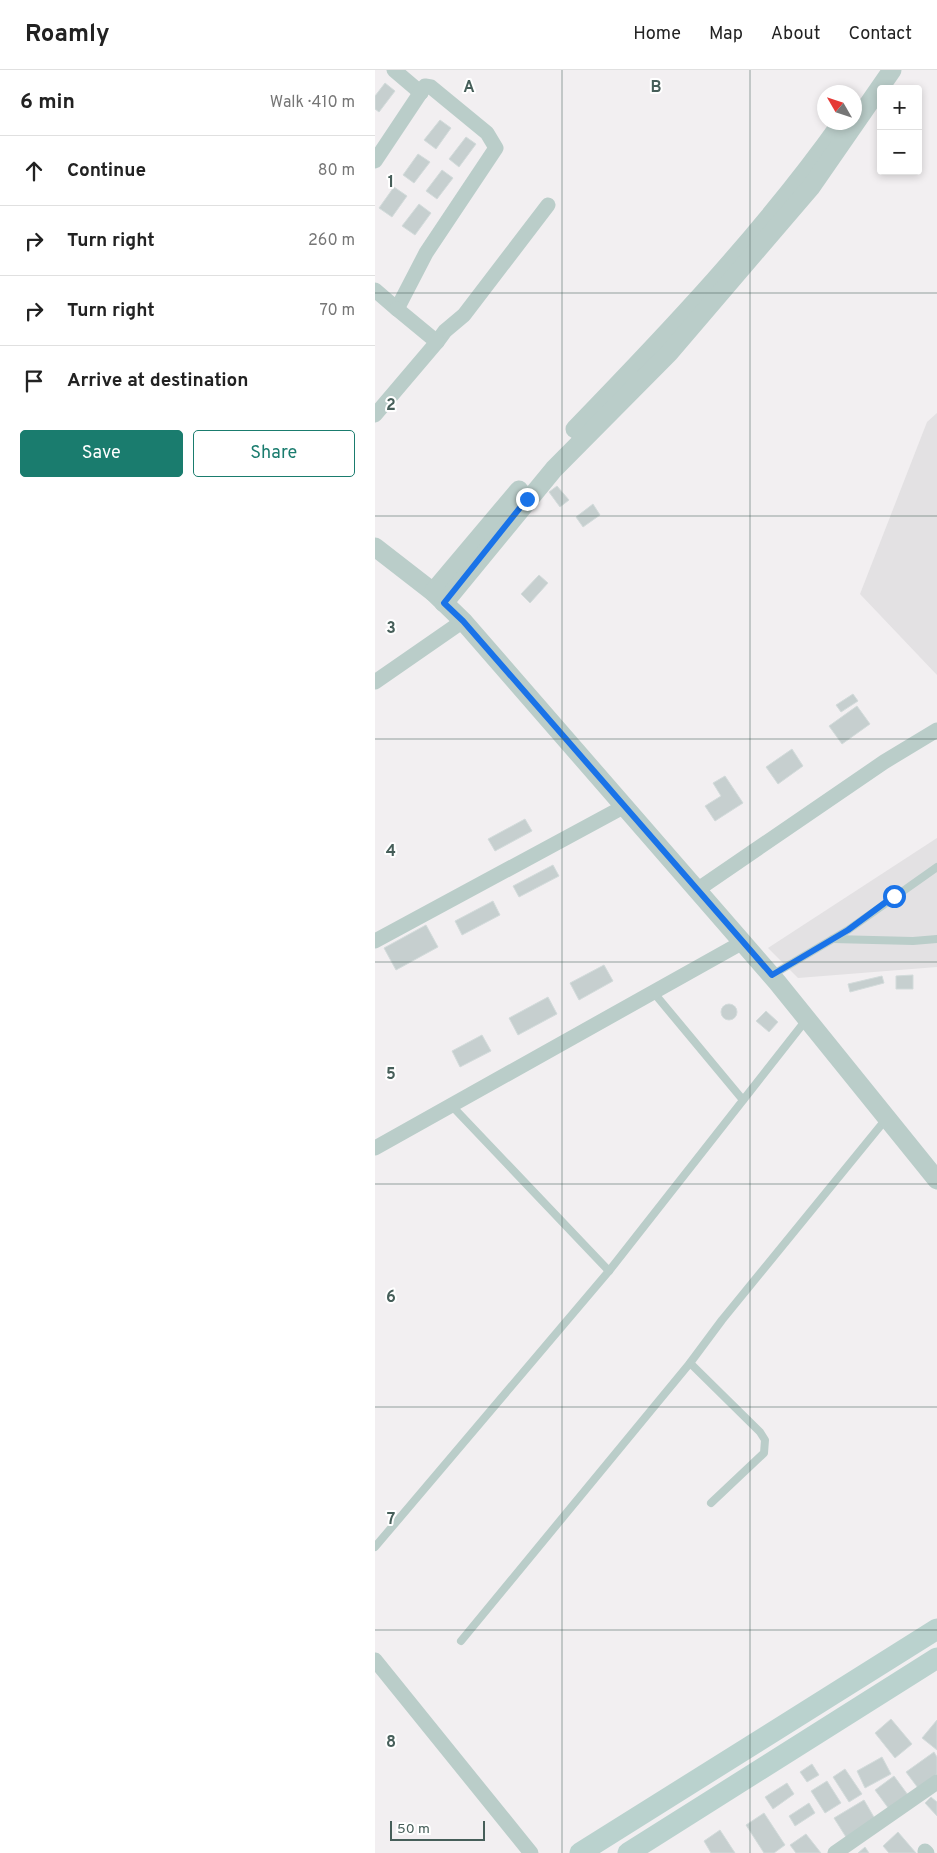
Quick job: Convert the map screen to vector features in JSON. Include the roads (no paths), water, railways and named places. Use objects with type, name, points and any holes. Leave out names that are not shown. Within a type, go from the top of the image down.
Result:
[{"type":"main road","points":[[580,1853],[937,1629]]},
{"type":"main road","points":[[628,1853],[937,1658]]},
{"type":"street","points":[[394,70],[421,94]]},
{"type":"street","points":[[862,93],[877,70]]},
{"type":"street","points":[[438,597],[554,469],[669,353],[811,188],[892,70]]},
{"type":"street","points":[[375,161],[425,86],[431,88],[487,133],[495,148],[426,253],[397,309]]},
{"type":"street","points":[[438,597],[527,480],[677,322],[811,166],[836,130]]},
{"type":"street","points":[[375,415],[445,332],[464,315],[548,205]]},
{"type":"street","points":[[375,290],[437,342]]},
{"type":"street","points":[[375,547],[438,597],[463,621],[772,975],[937,1180]]},
{"type":"street","points":[[375,682],[463,621]]},
{"type":"street","points":[[697,890],[884,762],[937,730]]},
{"type":"street","points":[[375,941],[625,806]]},
{"type":"street","points":[[375,1148],[743,942]]},
{"type":"street","points":[[375,1660],[531,1853]]},
{"type":"street","points":[[835,1853],[937,1782]]},
{"type":"lane","points":[[772,975],[833,939],[937,867]]},
{"type":"lane","points":[[833,939],[913,941],[937,939]]},
{"type":"lane","points":[[654,993],[743,1100]]},
{"type":"lane","points":[[375,1546],[609,1271],[807,1018]]},
{"type":"lane","points":[[451,1105],[609,1271]]},
{"type":"lane","points":[[461,1641],[690,1363],[722,1320],[887,1118]]},
{"type":"lane","points":[[690,1363],[760,1432],[765,1440],[764,1453],[711,1503]]}]
